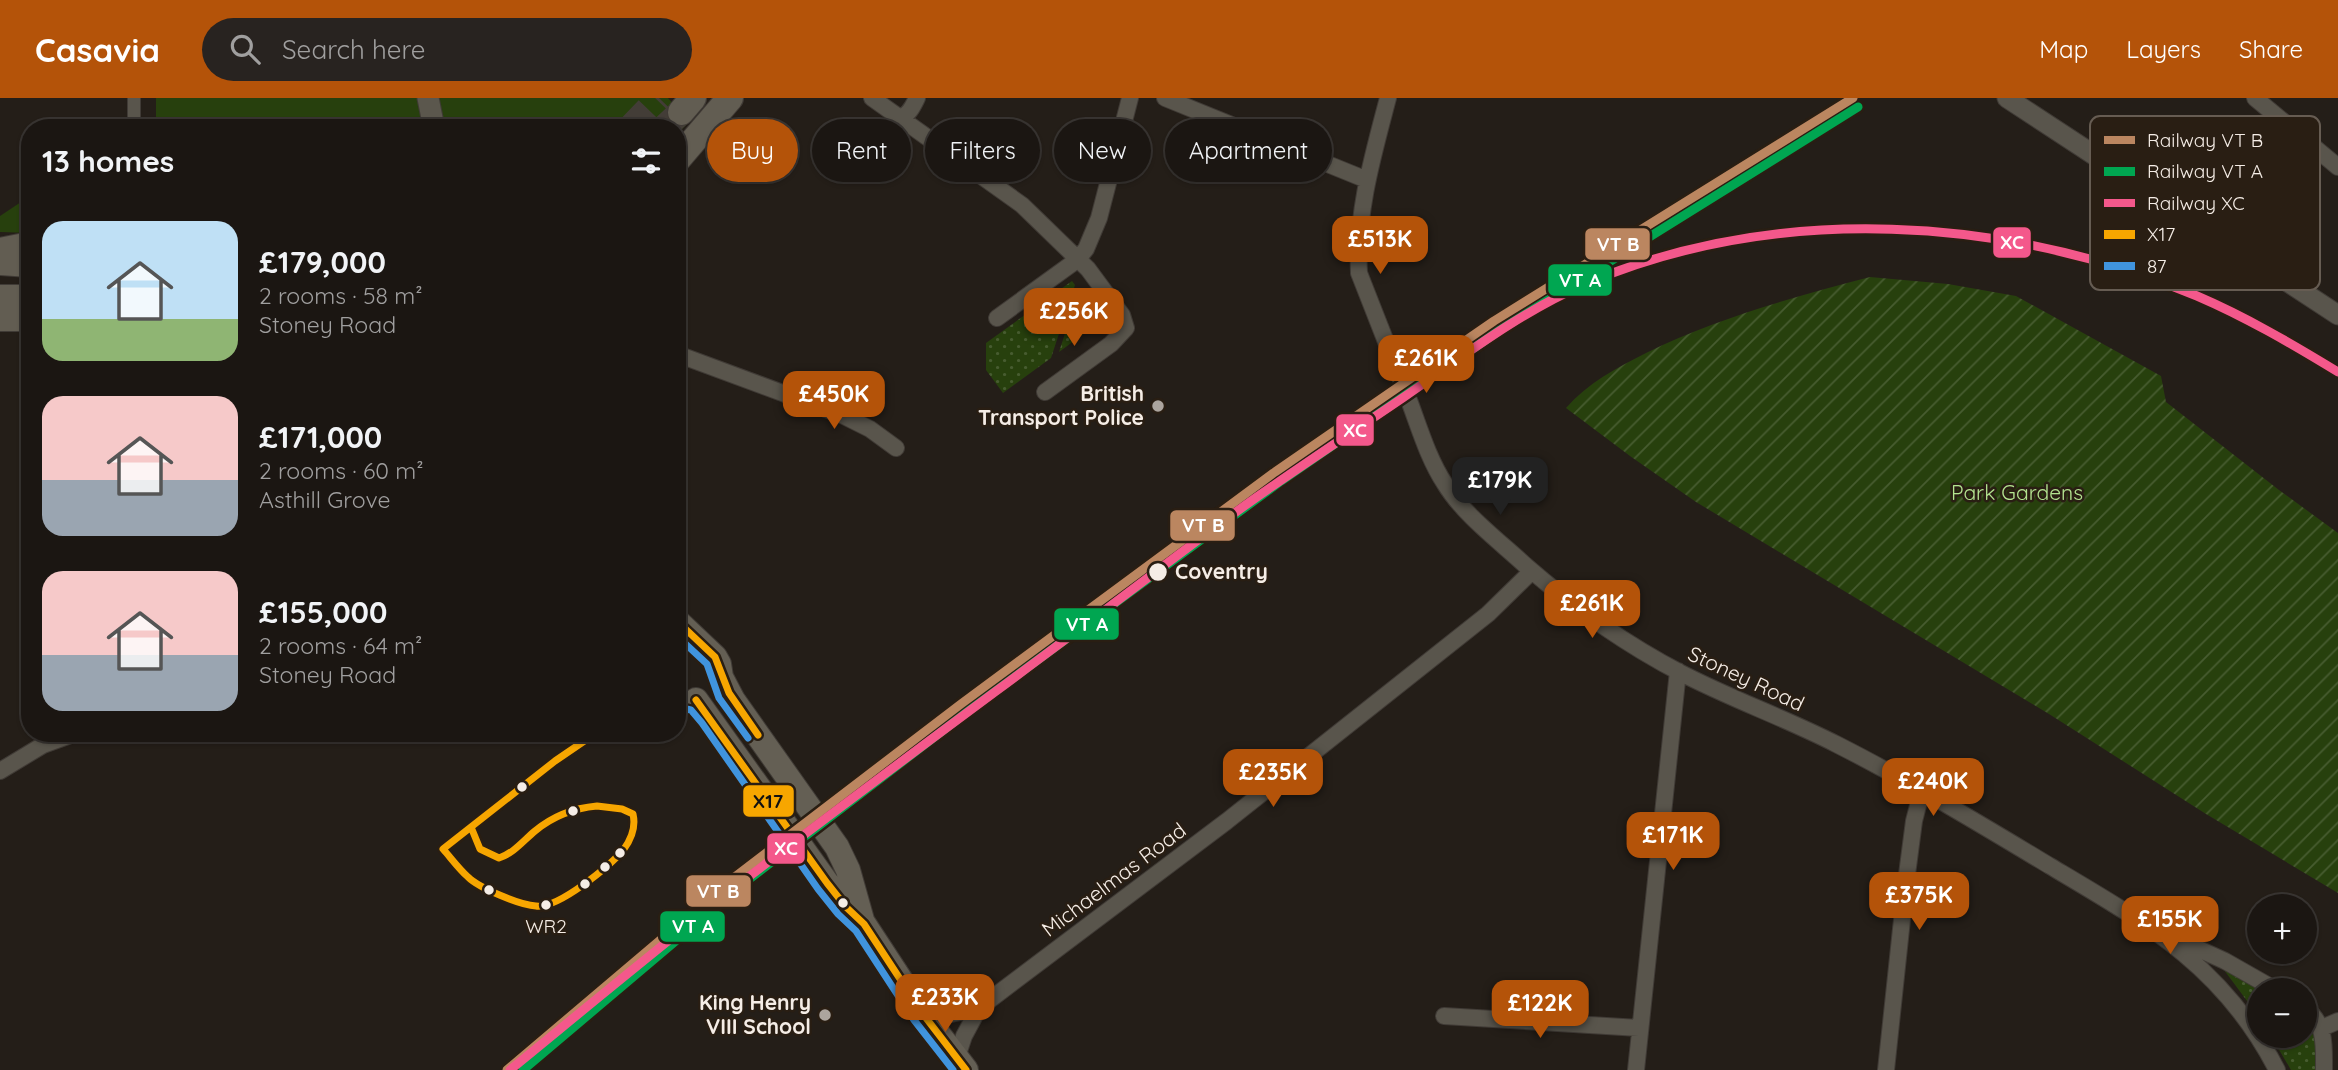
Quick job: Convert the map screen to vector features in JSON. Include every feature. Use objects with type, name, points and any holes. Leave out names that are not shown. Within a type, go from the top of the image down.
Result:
[{"type":"highway","points":[[686,149],[730,98]]},
{"type":"highway","points":[[0,251],[21,247]]},
{"type":"highway","points":[[0,262],[21,263]]},
{"type":"highway","points":[[0,298],[21,298]]},
{"type":"highway","points":[[0,318],[21,318]]},
{"type":"main road","points":[[428,98],[432,119]]},
{"type":"main road","points":[[686,630],[718,662],[721,677],[733,700],[837,847],[848,870],[863,925]]},
{"type":"main road","points":[[686,648],[704,648]]},
{"type":"main road","points":[[687,697],[710,694],[721,677]]},
{"type":"main road","points":[[687,697],[775,808],[827,884],[863,925],[923,1014],[961,1063]]},
{"type":"street","points":[[134,98],[134,119]]},
{"type":"street","points":[[872,98],[1022,205],[1088,270],[1122,315],[1126,328],[1111,344],[1045,392]]},
{"type":"street","points":[[900,118],[905,117],[913,108],[917,98]]},
{"type":"street","points":[[997,318],[1077,260],[1086,248],[1099,218],[1130,98]]},
{"type":"street","points":[[1165,98],[1367,180]]},
{"type":"street","name":"Stoney Road","points":[[1388,98],[1367,180],[1358,255],[1359,273],[1420,431],[1445,484],[1492,535],[1532,571],[1569,602],[1607,628],[1678,671],[1833,743],[1922,790],[2155,930],[2193,959],[2218,984],[2245,1017],[2276,1068]]},
{"type":"street","points":[[2007,98],[2090,152]]},
{"type":"street","points":[[2255,98],[2277,116]]},
{"type":"street","points":[[2320,152],[2338,167]]},
{"type":"street","points":[[2301,290],[2338,314]]},
{"type":"street","points":[[686,357],[842,415],[870,429],[896,448]]},
{"type":"street","name":"Michaelmas Road","points":[[961,1063],[964,1036],[979,1008],[1227,821],[1488,614],[1532,571]]},
{"type":"street","points":[[1636,1070],[1678,671]]},
{"type":"street","points":[[0,771],[51,742]]},
{"type":"street","points":[[1886,1070],[1906,882],[1914,821],[1922,790]]},
{"type":"street","name":"Stoney Road","points":[[2155,930],[2225,961],[2255,978]]},
{"type":"street","name":"Michaelmas Road","points":[[923,1014],[951,1014],[979,1008]]},
{"type":"street","points":[[1444,1016],[1639,1028]]},
{"type":"street","points":[[2317,1019],[2322,1028],[2324,1041],[2324,1070]]},
{"type":"street","points":[[2322,1028],[2338,1021]]},
{"type":"green space","points":[[156,98],[668,98],[689,122],[686,125],[686,119],[156,119]]},
{"type":"green space","points":[[21,202],[21,233],[0,232],[0,216]]},
{"type":"green space","name":"Park Gardens","points":[[1870,277],[1948,284],[2016,296],[2161,376],[2166,402],[2338,533],[2338,893],[2206,814],[2049,714],[1696,502],[1566,408],[1603,377],[1700,329],[1756,309]]},
{"type":"green space","points":[[1072,281],[1075,285],[1051,358],[1003,393],[986,370],[986,343]]},
{"type":"green space","points":[[1079,290],[1101,321],[1059,352]]},
{"type":"green space","points":[[2221,966],[2247,980],[2247,1001]]},
{"type":"green space","points":[[2278,1048],[2317,1048],[2320,1070],[2291,1070]]},
{"type":"tunnel","points":[[639,119],[659,98]]},
{"type":"tunnel","points":[[674,119],[681,112]]},
{"type":"railway","points":[[1502,330],[1834,111]]},
{"type":"transit line","points":[[507,1070],[736,876],[961,704],[1275,472],[1494,321],[1853,98]]},
{"type":"transit line","points":[[523,1070],[743,884],[967,712],[1281,481],[1500,330],[1858,107]]},
{"type":"transit line","name":"X17","points":[[686,630],[715,657],[729,693],[758,735]]},
{"type":"transit line","name":"87","points":[[686,644],[707,664],[719,698],[748,738]]},
{"type":"transit line","name":"X17","points":[[696,700],[827,883],[864,924],[923,1014],[966,1070]]},
{"type":"transit line","name":"87","points":[[686,709],[691,710],[702,723],[818,889],[856,931],[914,1020],[953,1070]]},
{"type":"transit line","name":"X17","points":[[471,827],[583,742]]},
{"type":"transit line","name":"X17","points":[[597,806],[622,809],[633,814],[634,828],[629,841],[596,875],[570,894],[546,905],[520,903],[481,886],[465,874],[443,849],[471,827],[480,849],[499,858],[514,850],[535,831],[557,817],[597,806]]},
{"type":"rail line","name":"XC","points":[[510,1070],[742,882],[1236,512],[1492,336],[1561,295],[1659,258],[1735,240],[1813,231],[1892,229],[1970,235],[2048,249],[2090,260]]},
{"type":"rail line","name":"XC","points":[[2181,290],[2269,331],[2338,372]]},
{"type":"place","name":"British Transport Police","points":[[1158,406]]},
{"type":"place","name":"Coventry","points":[[1158,572]]},
{"type":"place","name":"WR2","points":[[546,905]]},
{"type":"place","name":"King Henry VIII School","points":[[825,1015]]}]
